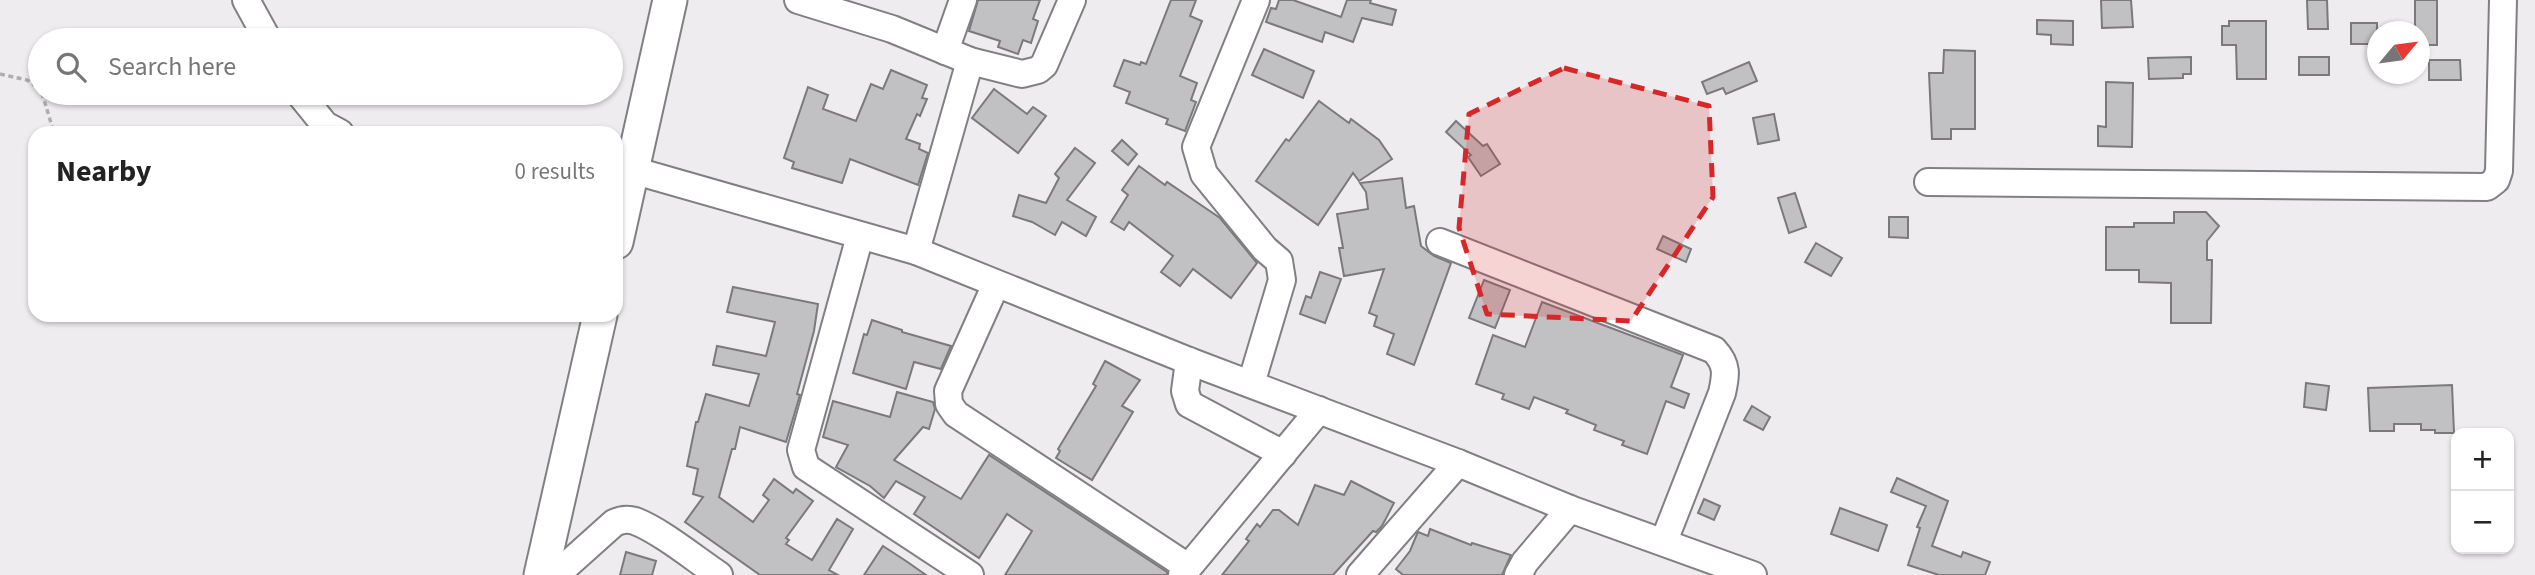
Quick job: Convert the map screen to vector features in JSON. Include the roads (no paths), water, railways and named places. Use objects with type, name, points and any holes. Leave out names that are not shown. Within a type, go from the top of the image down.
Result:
[{"type":"main road","points":[[624,169],[670,0]]},
{"type":"main road","points":[[541,575],[598,322]]},
{"type":"street","points":[[246,0],[261,28]]},
{"type":"street","points":[[798,0],[892,29],[958,56],[1022,74],[1038,70],[1048,59],[1072,0]]},
{"type":"street","points":[[915,251],[958,56],[963,0]]},
{"type":"street","points":[[1251,384],[1282,280],[1279,261],[1265,249],[1204,174],[1196,147],[1256,0]]},
{"type":"street","points":[[1928,182],[2487,187],[2496,180],[2499,171],[2503,0]]},
{"type":"street","points":[[309,105],[327,126]]},
{"type":"street","points":[[624,169],[915,251],[1188,361],[1458,463],[1570,509],[1664,541],[1696,565],[1753,575]]},
{"type":"street","points":[[860,236],[801,450],[802,459],[806,467],[970,575]]},
{"type":"street","points":[[1440,242],[1714,350],[1724,361],[1726,376],[1722,393],[1664,541]]},
{"type":"street","points":[[996,284],[948,391],[949,404],[956,414],[1185,571],[1319,410]]},
{"type":"street","points":[[1188,361],[1185,391],[1189,404],[1283,454]]},
{"type":"street","points":[[1360,575],[1458,463]]},
{"type":"street","points":[[1518,575],[1525,562],[1570,509]]},
{"type":"street","points":[[556,575],[614,523],[622,519],[648,528],[719,575]]}]
